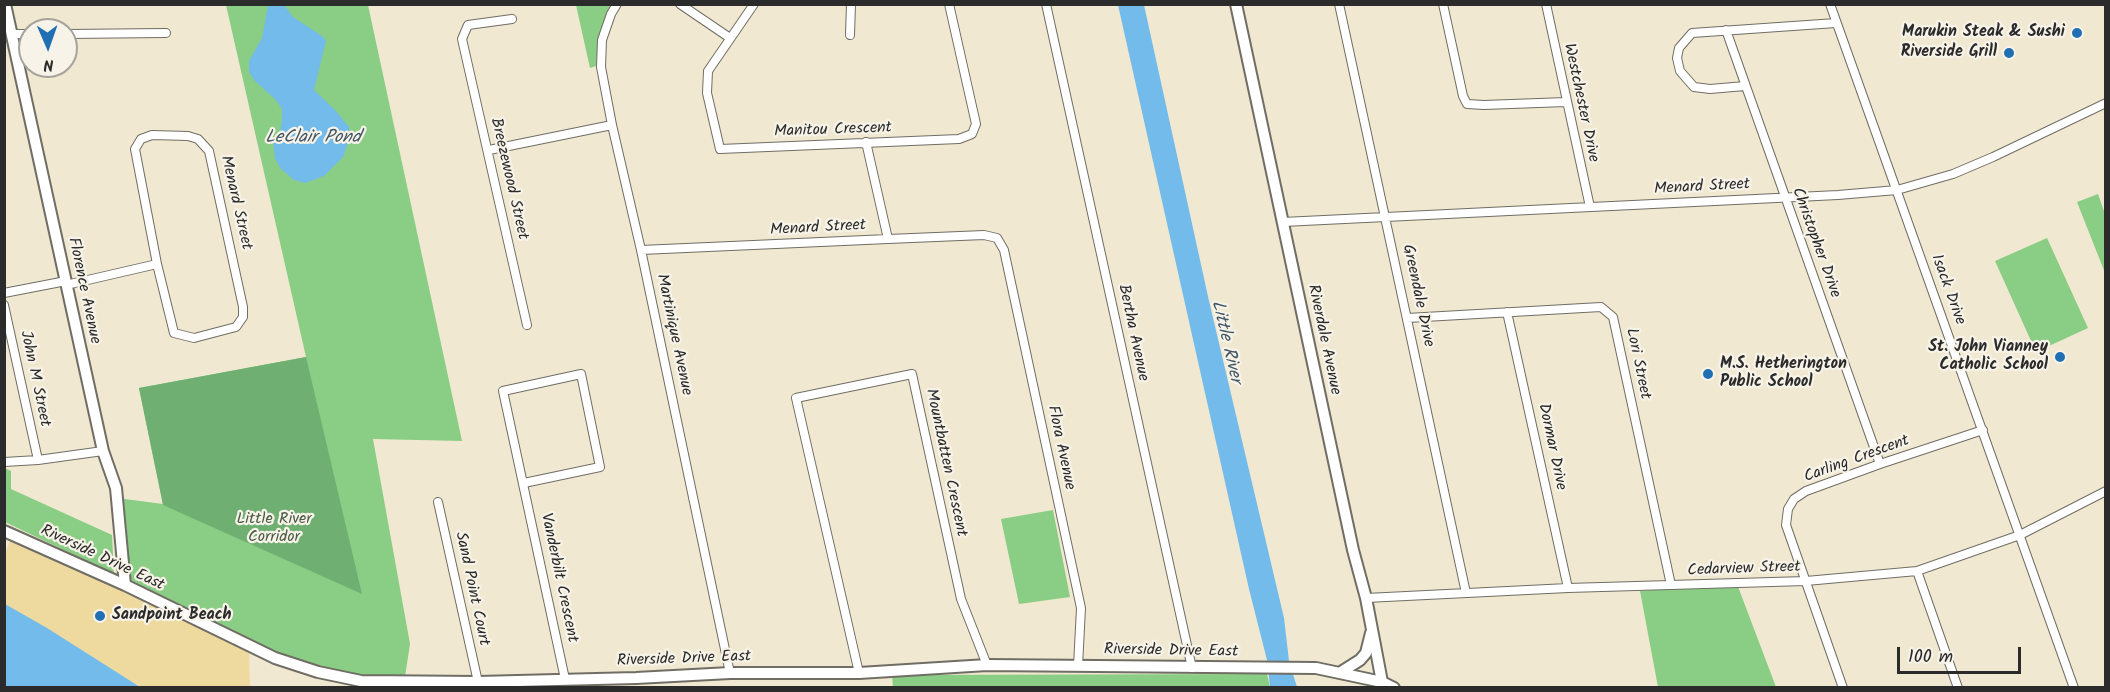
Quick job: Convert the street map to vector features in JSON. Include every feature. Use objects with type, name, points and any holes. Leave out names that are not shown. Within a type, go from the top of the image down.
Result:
[{"type":"main road","name":"Florence Avenue","points":[[5,4],[103,451],[116,488],[125,585]]},
{"type":"main road","name":"Riverdale Avenue","points":[[1236,4],[1353,550],[1366,598],[1382,682]]},
{"type":"main road","name":"Riverside Drive East","points":[[4,531],[125,585],[266,654],[318,672],[361,681],[478,682],[730,673],[859,673],[987,665],[1316,668],[1341,672],[1394,687]]},
{"type":"main road","points":[[1341,672],[1360,660],[1366,653],[1371,630]]},
{"type":"street","name":"Martinique Avenue","points":[[617,4],[602,40],[601,67],[730,673]]},
{"type":"street","points":[[680,4],[730,38]]},
{"type":"street","name":"Manitou Crescent","points":[[754,4],[708,71],[707,93],[720,149],[959,139],[972,134],[976,124],[949,4]]},
{"type":"street","points":[[850,35],[851,4]]},
{"type":"street","name":"Bertha Avenue","points":[[1046,4],[1192,668]]},
{"type":"street","name":"Greendale Drive","points":[[1339,4],[1466,593]]},
{"type":"street","points":[[1443,4],[1462,96],[1467,104],[1566,102]]},
{"type":"street","name":"Westchester Drive","points":[[1546,4],[1590,207]]},
{"type":"street","name":"Isack Drive","points":[[1830,4],[2074,687]]},
{"type":"street","name":"Breezewood Street","points":[[512,19],[468,26],[462,39],[527,325]]},
{"type":"street","points":[[1745,86],[1710,90],[1694,87],[1680,71],[1677,58],[1679,48],[1692,33],[1836,23]]},
{"type":"street","name":"Christopher Drive","points":[[1726,30],[1880,464]]},
{"type":"street","points":[[78,34],[166,33]]},
{"type":"street","points":[[11,34],[18,34]]},
{"type":"street","name":"Menard Street","points":[[1283,222],[1785,198],[1897,190],[1963,170],[2106,103]]},
{"type":"street","points":[[489,150],[612,125]]},
{"type":"street","name":"Menard Street","points":[[152,135],[188,136],[198,139],[209,151],[243,307],[243,317],[236,327],[194,338],[174,333],[157,264],[135,149],[141,139],[152,135]]},
{"type":"street","points":[[866,142],[888,239]]},
{"type":"street","name":"Menard Street","points":[[641,250],[984,235],[997,238]]},
{"type":"street","name":"Flora Avenue","points":[[997,238],[1004,250],[1081,608],[1078,666]]},
{"type":"street","points":[[4,293],[157,264]]},
{"type":"street","name":"John M Street","points":[[4,305],[38,460]]},
{"type":"street","name":"Lori Street","points":[[1407,318],[1601,307],[1613,317],[1671,585]]},
{"type":"street","name":"Dormar Drive","points":[[1507,312],[1568,588]]},
{"type":"street","name":"Vanderbilt Crescent","points":[[524,483],[600,467],[580,374],[503,391],[565,679]]},
{"type":"street","name":"Mountbatten Crescent","points":[[859,673],[796,398],[912,374],[961,599],[987,665]]},
{"type":"street","name":"Carling Crescent","points":[[1843,687],[1786,525],[1788,509],[1794,499],[1806,491],[1983,430]]},
{"type":"street","points":[[4,462],[103,451]]},
{"type":"street","name":"Cedarview Street","points":[[1366,598],[1568,588],[1806,581],[1917,571],[2020,536],[2106,491]]},
{"type":"street","name":"Sand Point Court","points":[[438,502],[478,682]]},
{"type":"street","points":[[1917,571],[1958,687]]},
{"type":"green space","name":"Little River Corridor","points":[[226,5],[368,5],[462,441],[373,439],[410,644],[404,683],[318,672],[124,585],[117,498],[163,504],[139,388],[306,357]]},
{"type":"green space","points":[[576,5],[611,5],[599,34],[596,66],[590,68]]},
{"type":"green space","points":[[2098,194],[2105,214],[2105,273],[2077,202]]},
{"type":"green space","points":[[2047,238],[2088,328],[2036,352],[1995,261]]},
{"type":"green space","points":[[306,357],[362,594],[163,505],[139,388]]},
{"type":"green space","points":[[5,468],[11,471],[11,489],[112,535],[114,574],[5,522]]},
{"type":"green space","points":[[1053,510],[1070,597],[1019,604],[1001,519]]},
{"type":"green space","points":[[1737,584],[1776,687],[1658,687],[1640,591]]},
{"type":"green space","points":[[1267,674],[1270,687],[893,688],[892,675]]},
{"type":"sand","name":"Sandpoint Beach","points":[[11,538],[249,652],[250,687],[140,687],[5,604],[5,554]]},
{"type":"water","name":"LeClair Pond","points":[[268,5],[284,5],[293,17],[326,41],[314,90],[349,127],[350,137],[343,157],[324,176],[305,183],[294,180],[280,168],[275,158],[273,142],[280,132],[282,109],[249,72],[249,61],[262,38]]},
{"type":"water","points":[[1118,5],[1144,5],[1209,301],[1284,618],[1289,661],[1297,687],[1270,687],[1267,660],[1249,589]]},
{"type":"water","points":[[5,604],[47,628],[140,687],[5,687]]},
{"type":"place","name":"Marukin Steak & Sushi","points":[[2077,33]]},
{"type":"place","name":"Riverside Grill","points":[[2009,53]]},
{"type":"place","name":"St. John Vianney Catholic School","points":[[2060,357]]},
{"type":"place","name":"M.S. Hetherington Public School","points":[[1708,374]]},
{"type":"place","name":"Sandpoint Beach","points":[[100,616]]},
{"type":"water label","name":"Little River","points":[[1225,342]]}]
